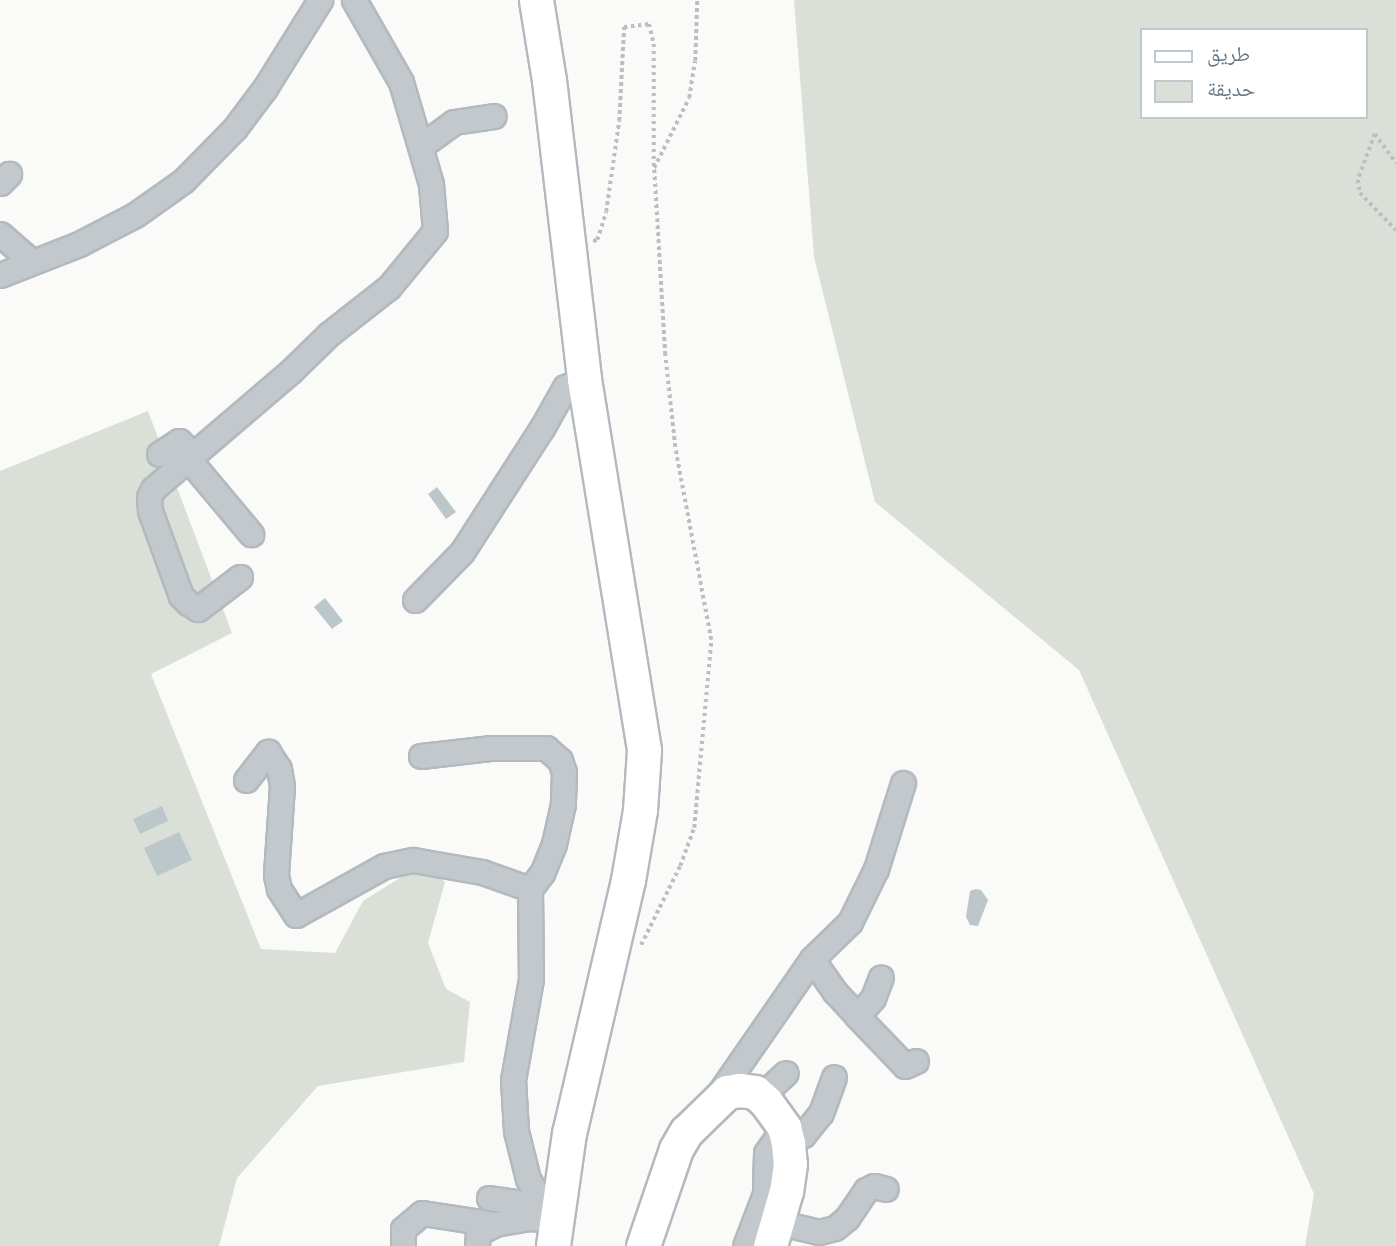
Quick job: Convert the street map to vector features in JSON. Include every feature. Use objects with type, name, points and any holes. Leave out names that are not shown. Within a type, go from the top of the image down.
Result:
[{"type":"street","points":[[0,275],[90,238],[135,215],[183,181],[235,128],[265,88],[320,0]]},
{"type":"street","points":[[240,577],[198,609],[181,596],[150,511],[149,496],[153,489],[329,334],[389,287],[435,231],[431,184],[401,82],[354,0]]},
{"type":"street","points":[[536,0],[570,246],[584,379],[644,750],[636,837],[610,965],[569,1133],[554,1217]]},
{"type":"street","points":[[421,146],[454,122],[494,116]]},
{"type":"street","points":[[0,234],[31,261]]},
{"type":"street","points":[[415,600],[462,552],[542,428],[565,387],[584,379]]},
{"type":"street","points":[[159,454],[179,441],[251,534]]},
{"type":"street","points":[[421,756],[534,747],[546,748],[560,760],[565,788],[559,823],[542,873],[530,889],[532,1026],[513,1080],[516,1131],[528,1179],[554,1217]]},
{"type":"street","points":[[246,780],[268,752],[279,769],[282,786],[276,875],[283,897],[296,915],[384,866],[413,860],[468,869],[530,889]]},
{"type":"street","points":[[643,1246],[676,1149],[686,1132],[704,1112],[812,959],[850,922],[859,907],[892,824],[903,783]]},
{"type":"street","points":[[812,959],[842,1001],[905,1066],[916,1060]]},
{"type":"street","points":[[857,1016],[873,999],[881,977]]},
{"type":"street","points":[[760,1097],[786,1073]]},
{"type":"street","points":[[746,1246],[765,1194],[766,1153],[786,1135],[803,1135],[821,1113],[834,1077]]},
{"type":"street","points":[[704,1112],[727,1092],[747,1091],[760,1097],[786,1135],[790,1164],[774,1234],[818,1232],[835,1228],[847,1218],[866,1190],[874,1186],[886,1189]]},
{"type":"street","points":[[489,1198],[528,1204],[554,1217]]},
{"type":"street","points":[[403,1246],[402,1229],[422,1213],[495,1224]]},
{"type":"street","points":[[477,1246],[478,1233],[495,1224],[529,1217],[554,1217]]},
{"type":"path","points":[[654,168],[689,98],[695,61],[697,0]]},
{"type":"path","points":[[570,246],[597,240],[606,212],[619,121],[624,27],[649,24],[654,44],[654,168],[665,355],[675,447],[711,640],[694,828],[680,866],[630,965],[610,965]]},
{"type":"path","points":[[1396,163],[1376,134],[1358,180],[1360,193],[1368,204],[1396,230]]},
{"type":"green space","points":[[794,0],[1396,0],[1396,1246],[1305,1246],[1314,1194],[1079,670],[875,502],[814,257]]},
{"type":"green space","points":[[148,411],[232,633],[151,674],[261,949],[335,953],[363,901],[422,864],[445,882],[428,943],[446,989],[470,1002],[464,1062],[318,1086],[237,1178],[219,1246],[0,1246],[0,471]]},
{"type":"shaded area","points":[[437,487],[456,512],[446,519],[428,494]]},
{"type":"shaded area","points":[[325,598],[343,621],[332,629],[314,607]]},
{"type":"shaded area","points":[[162,806],[168,821],[140,834],[133,819]]},
{"type":"shaded area","points":[[179,832],[192,860],[157,876],[144,848]]},
{"type":"shaded area","points":[[981,890],[988,900],[978,926],[970,925],[966,917],[970,891]]}]
